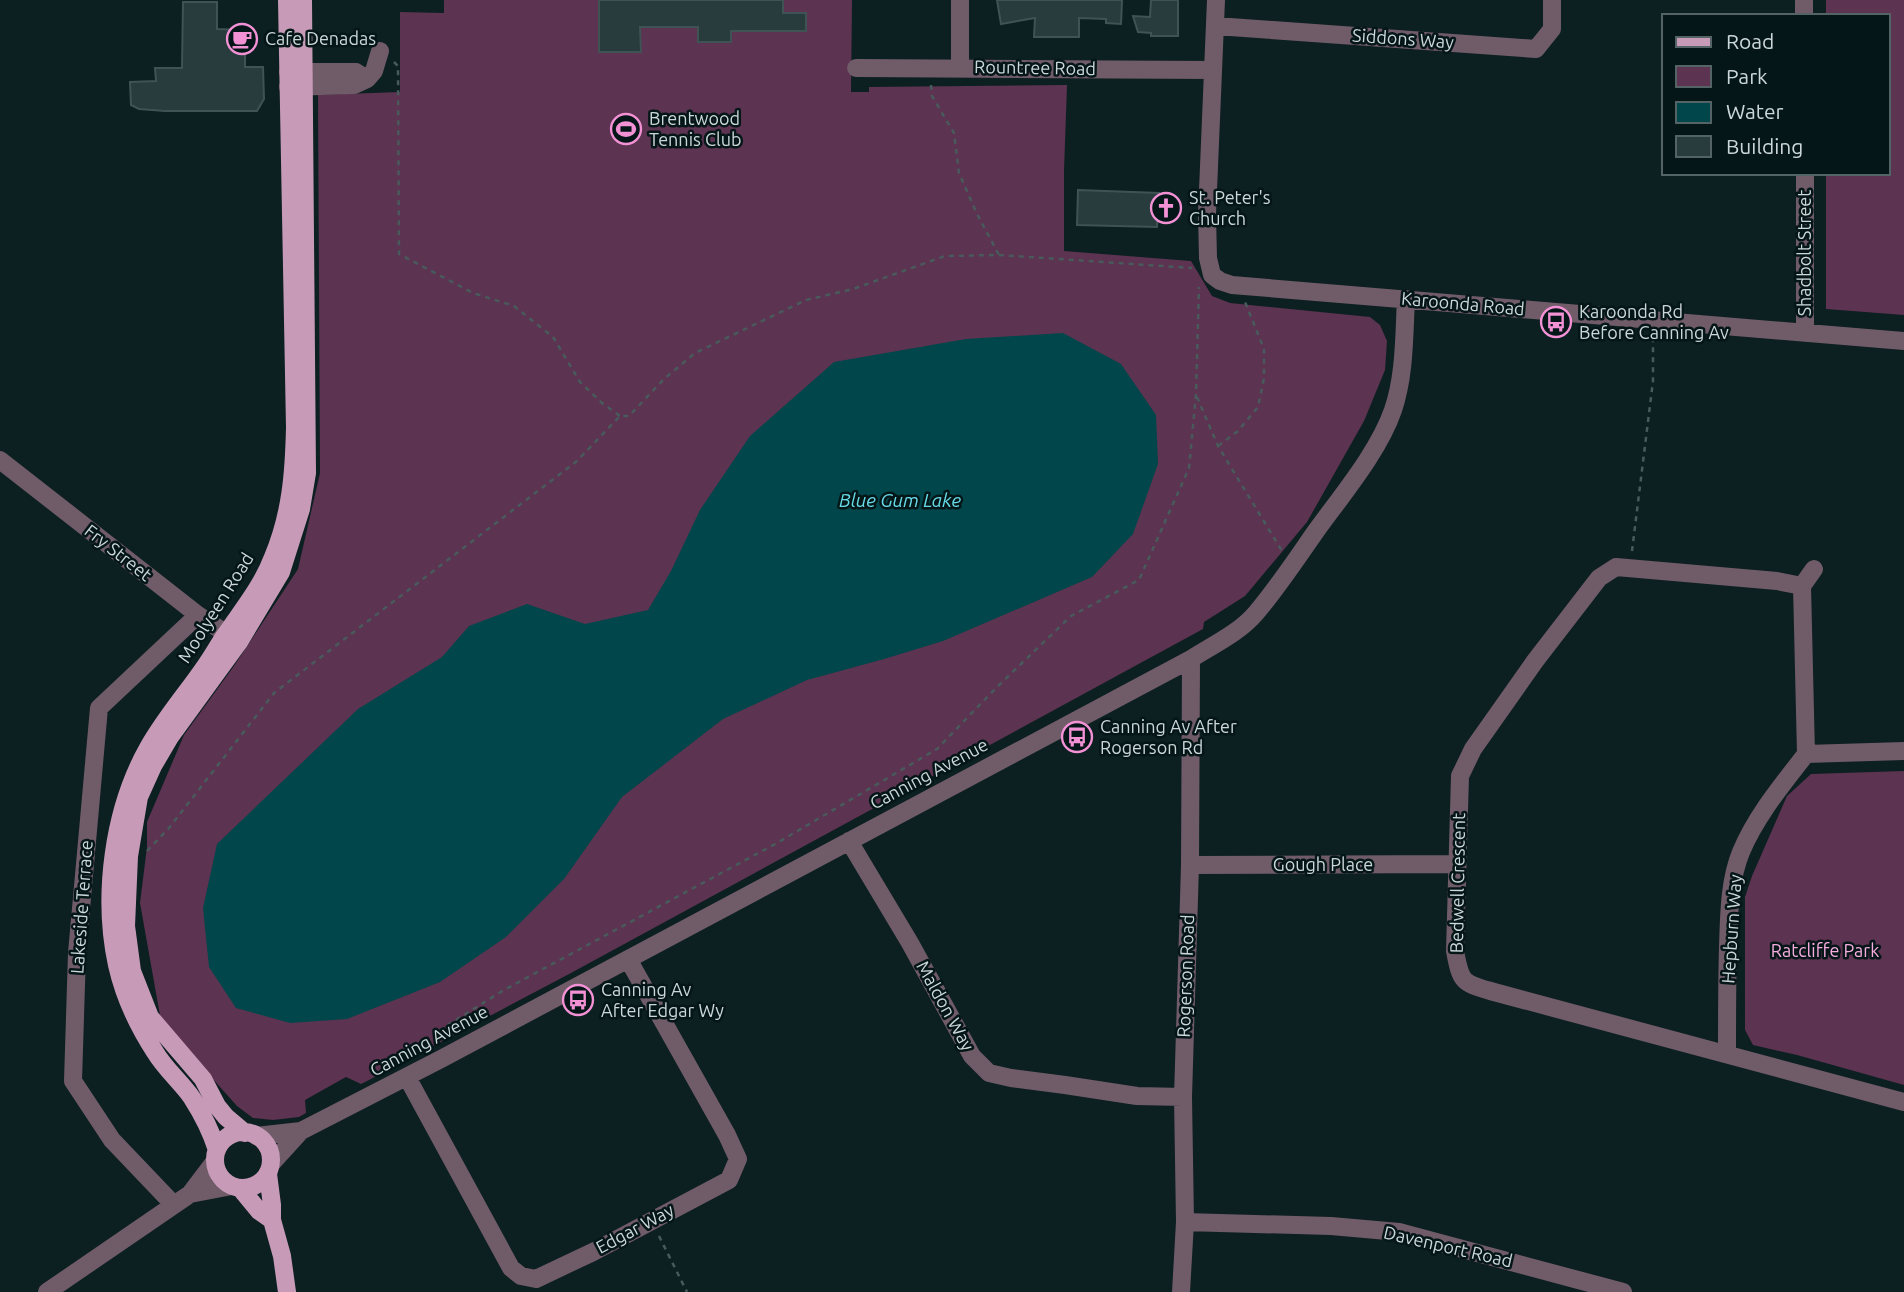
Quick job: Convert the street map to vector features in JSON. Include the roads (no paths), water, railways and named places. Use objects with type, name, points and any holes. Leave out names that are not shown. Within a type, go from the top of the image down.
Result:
[{"type":"main road","name":"Moolyeen Road","points":[[251,1134],[226,1117],[203,1079],[150,1017],[132,971],[126,926],[129,856],[139,797],[170,737],[233,638],[281,572],[301,509],[307,473],[296,79],[287,0]]},
{"type":"main road","name":"Moolyeen Road","points":[[296,79],[303,0]]},
{"type":"main road","name":"Moolyeen Road","points":[[216,1156],[209,1126],[191,1097],[156,1054],[125,993],[112,937],[111,886],[116,840],[134,776],[148,747],[207,664],[233,638]]},
{"type":"main road","name":"Canning Avenue","points":[[216,1156],[222,1143],[229,1137],[236,1133],[251,1134]]},
{"type":"main road","points":[[251,1134],[268,1148],[272,1220],[288,1292]]},
{"type":"main road","points":[[216,1156],[220,1176],[272,1220]]},
{"type":"main road","name":"Canning Avenue","points":[[236,1187],[248,1188],[256,1185],[269,1169]]},
{"type":"street","points":[[960,0],[960,68]]},
{"type":"street","points":[[1213,70],[1216,0]]},
{"type":"street","name":"Siddons Way","points":[[1216,26],[1536,49],[1552,29],[1552,0]]},
{"type":"street","points":[[296,79],[356,72],[367,79],[374,71],[380,51]]},
{"type":"street","name":"Rountree Road","points":[[856,68],[1213,70]]},
{"type":"street","name":"Karoonda Road","points":[[1213,70],[1207,214],[1208,258],[1212,275],[1238,291],[1406,299],[1904,341]]},
{"type":"street","name":"Shadbolt Street","points":[[1805,175],[1805,333]]},
{"type":"street","name":"Canning Avenue","points":[[269,1169],[301,1131],[1191,659],[1236,631],[1255,613],[1294,563],[1367,459],[1390,418],[1402,359],[1406,299]]},
{"type":"street","name":"Fry Street","points":[[0,460],[198,615],[233,638]]},
{"type":"street","name":"Bedwell Crescent","points":[[1801,586],[1777,581],[1616,567],[1599,578],[1535,661],[1474,749],[1460,776],[1455,951],[1459,974],[1467,984],[1904,1102]]},
{"type":"street","points":[[1814,569],[1801,586],[1806,754],[1904,751]]},
{"type":"street","name":"Lakeside Terrace","points":[[174,1205],[111,1140],[73,1081],[77,953],[99,708],[198,615]]},
{"type":"street","name":"Rogerson Road","points":[[1181,1292],[1185,1222],[1183,1097],[1191,659]]},
{"type":"street","name":"Hepburn Way","points":[[1727,1054],[1729,920],[1733,881],[1750,832],[1806,754]]},
{"type":"street","name":"Maldon Way","points":[[849,841],[910,943],[972,1056],[989,1073],[1011,1079],[1137,1096],[1183,1097]]},
{"type":"street","name":"Gough Place","points":[[1189,865],[1456,864]]},
{"type":"street","name":"Edgar Way","points":[[407,1077],[511,1268],[521,1276],[536,1279],[729,1180],[738,1159],[628,959]]},
{"type":"street","name":"Canning Avenue","points":[[251,1134],[301,1131]]},
{"type":"street","name":"Canning Avenue","points":[[47,1292],[190,1194],[216,1156]]},
{"type":"street","name":"Canning Avenue","points":[[190,1194],[236,1187]]},
{"type":"street","name":"Davenport Road","points":[[1185,1222],[1331,1226],[1399,1232],[1623,1292]]},
{"type":"water","name":"Blue Gum Lake","points":[[1063,333],[1121,364],[1156,415],[1158,464],[1133,534],[1092,577],[943,641],[807,680],[723,719],[622,797],[564,879],[506,937],[440,982],[347,1019],[290,1023],[236,1008],[209,967],[203,908],[217,844],[358,709],[442,657],[469,626],[527,604],[585,624],[648,610],[671,571],[700,510],[750,436],[834,362],[966,339]]},
{"type":"place","name":"Cafe Denadas","points":[[242,39]]},
{"type":"place","name":"Brentwood Tennis Club","points":[[626,129]]},
{"type":"place","name":"St. Peter's Church","points":[[1166,208]]},
{"type":"place","name":"Karoonda Rd Before Canning Av","points":[[1556,322]]},
{"type":"place","name":"Canning Av After Rogerson Rd","points":[[1077,737]]},
{"type":"place","name":"Canning Av After Edgar Wy","points":[[578,1000]]},
{"type":"park label","name":"Ratcliffe Park","points":[[1825,951]]}]
